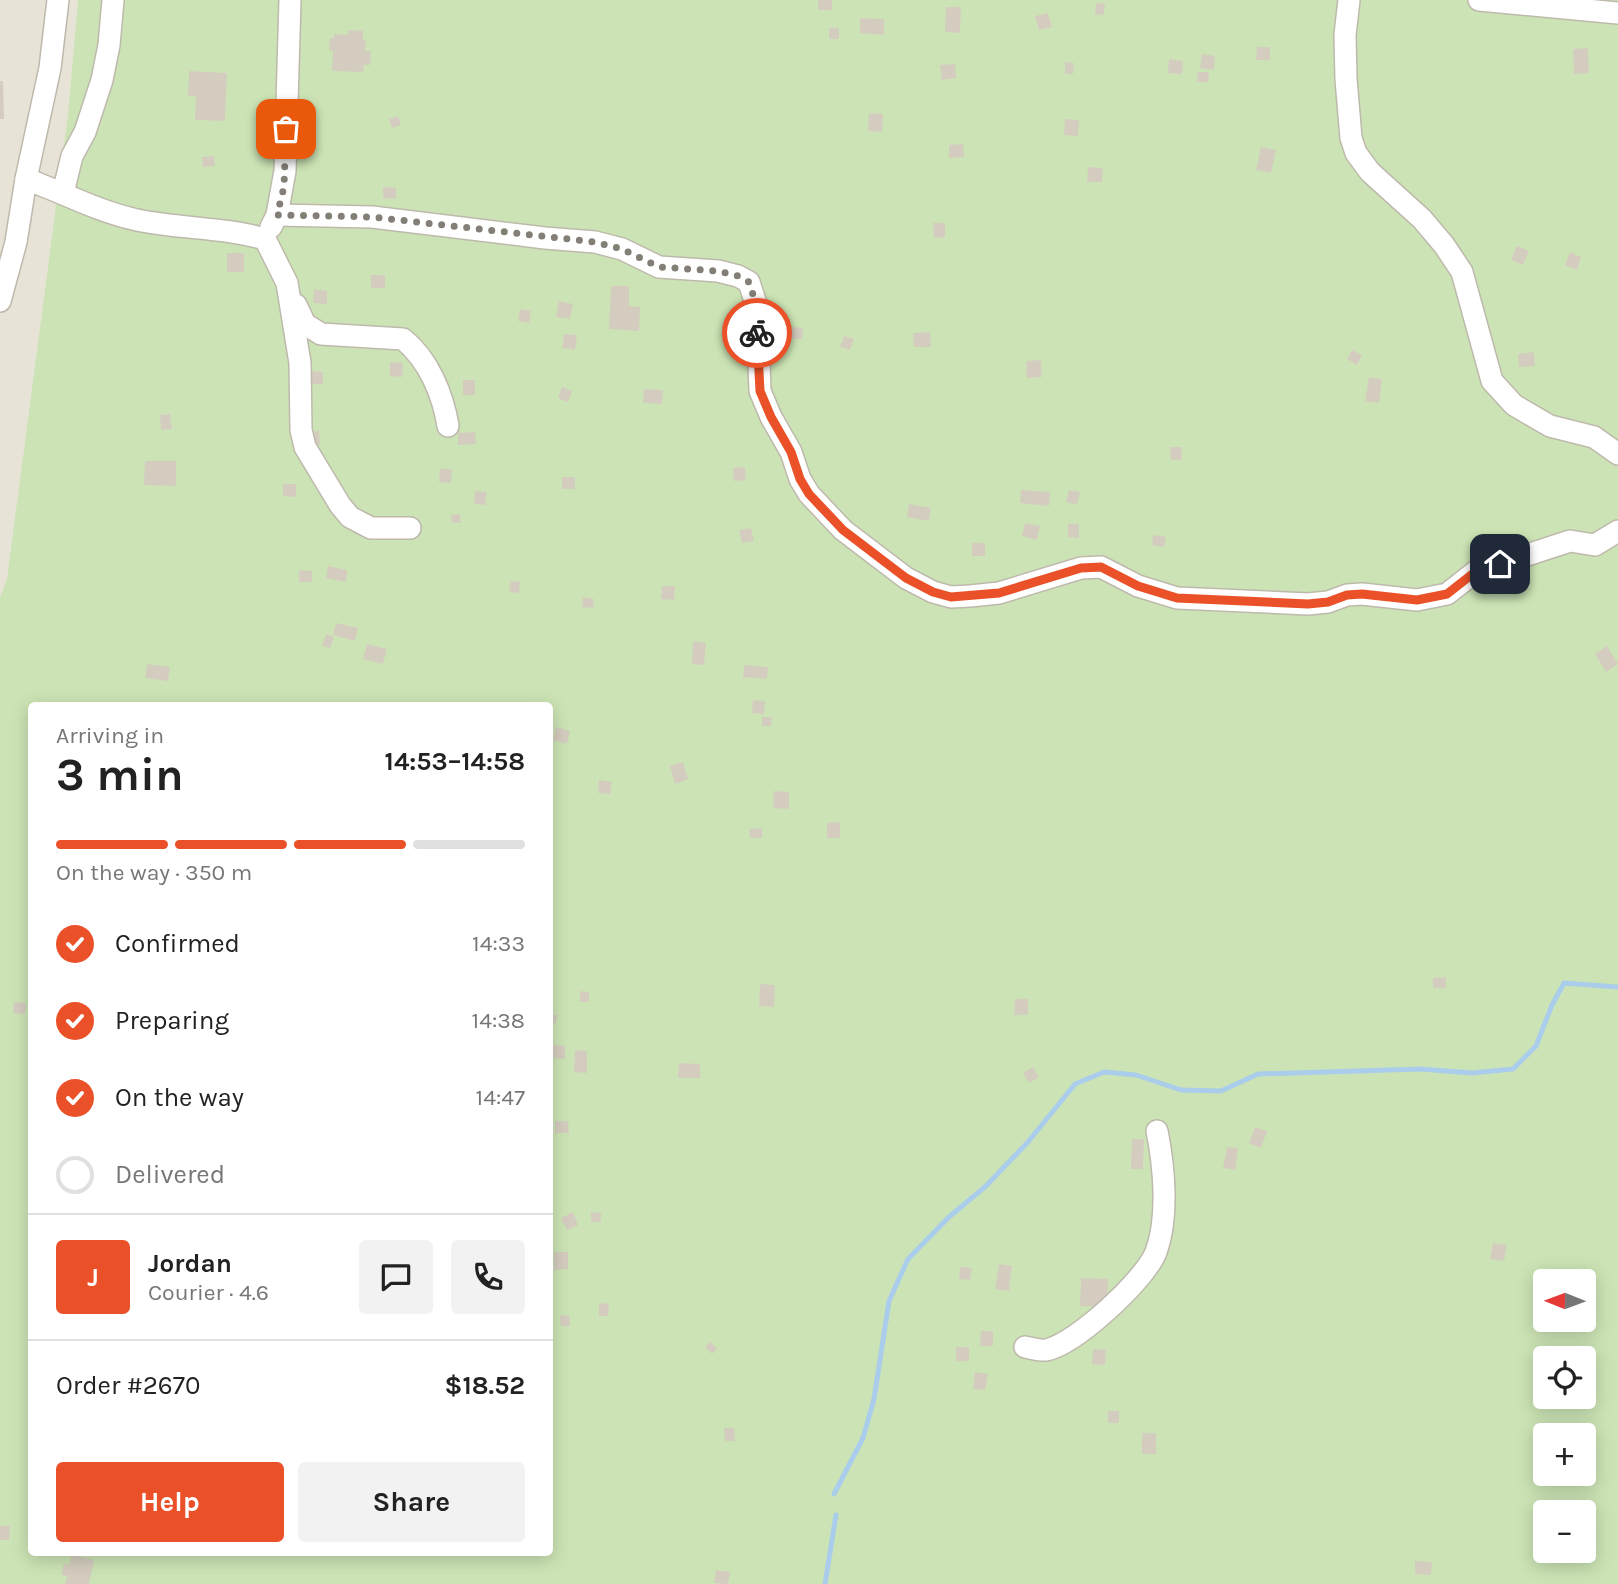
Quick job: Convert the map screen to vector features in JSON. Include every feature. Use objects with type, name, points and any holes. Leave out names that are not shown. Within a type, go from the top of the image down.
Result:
[{"type":"street","points":[[0,301],[16,242],[26,179],[50,68],[58,0]]},
{"type":"street","points":[[63,193],[72,156],[85,132],[102,80],[113,0]]},
{"type":"street","points":[[265,239],[277,215],[285,172],[290,0]]},
{"type":"street","points":[[1349,0],[1345,35],[1346,79],[1351,138],[1356,153],[1389,191],[1422,219],[1444,245],[1461,272],[1492,381],[1514,405],[1550,426],[1594,438],[1618,454]]},
{"type":"street","points":[[1479,0],[1618,13]]},
{"type":"street","points":[[26,179],[135,219],[238,231],[265,239],[305,324],[321,334],[403,339],[413,347],[433,379],[445,406],[448,426]]},
{"type":"street","points":[[277,215],[372,217],[595,242],[622,249],[659,267],[718,271],[749,282],[757,307],[760,391],[809,494],[843,530],[906,578],[933,592],[951,597],[999,593],[1081,568],[1101,567],[1138,586],[1177,598],[1308,604],[1362,594],[1417,600],[1447,594],[1475,572],[1570,541],[1595,545],[1618,531]]},
{"type":"street","points":[[287,284],[300,363],[301,430],[305,447],[350,517],[371,528],[410,528]]},
{"type":"street","points":[[1025,1347],[1046,1350],[1091,1324],[1134,1286],[1156,1253],[1163,1224],[1164,1163],[1157,1131]]},
{"type":"shaded area","points":[[0,0],[78,0],[54,298],[15,585],[0,620]]},
{"type":"green space","points":[[78,0],[1618,0],[1618,1584],[0,1584],[0,597],[7,579],[68,115]]},
{"type":"building","points":[[818,0],[832,0],[832,10],[818,10]]},
{"type":"building","points":[[1096,3],[1105,4],[1104,15],[1095,14]]},
{"type":"building","points":[[946,7],[961,7],[960,33],[945,32]]},
{"type":"building","points":[[1048,13],[1052,27],[1039,30],[1035,16]]},
{"type":"building","points":[[860,18],[884,19],[884,35],[860,33]]},
{"type":"building","points":[[829,28],[839,28],[839,39],[829,39]]},
{"type":"building","points":[[348,30],[363,31],[365,51],[371,51],[370,65],[364,65],[363,72],[332,71],[333,51],[329,50],[330,38],[334,38],[334,34],[348,35]]},
{"type":"building","points":[[1257,47],[1270,47],[1270,60],[1256,60]]},
{"type":"building","points":[[1588,48],[1589,73],[1574,74],[1573,49]]},
{"type":"building","points":[[1202,54],[1215,56],[1214,70],[1200,68]]},
{"type":"building","points":[[1169,59],[1183,61],[1182,74],[1168,73]]},
{"type":"building","points":[[1065,62],[1074,63],[1073,74],[1065,74]]},
{"type":"building","points":[[955,64],[956,78],[942,80],[940,65]]},
{"type":"building","points":[[189,71],[227,73],[225,121],[195,120],[196,96],[188,96]]},
{"type":"building","points":[[1198,72],[1209,72],[1208,82],[1197,82]]},
{"type":"building","points":[[0,81],[3,81],[4,119],[0,119]]},
{"type":"building","points":[[869,113],[883,114],[882,132],[868,131]]},
{"type":"building","points":[[398,116],[401,125],[392,128],[389,119]]},
{"type":"building","points":[[1065,119],[1079,120],[1078,136],[1064,135]]},
{"type":"building","points":[[963,144],[964,157],[949,158],[949,145]]},
{"type":"building","points":[[1261,147],[1276,150],[1271,173],[1256,170]]},
{"type":"building","points":[[214,156],[215,166],[203,167],[202,157]]},
{"type":"building","points":[[1088,167],[1103,168],[1102,182],[1087,182]]},
{"type":"building","points":[[383,187],[396,188],[396,199],[383,198]]},
{"type":"building","points":[[933,223],[945,223],[945,237],[934,238]]},
{"type":"building","points":[[1517,246],[1529,251],[1523,265],[1511,260]]},
{"type":"building","points":[[1570,252],[1581,257],[1577,270],[1565,265]]},
{"type":"building","points":[[227,253],[244,253],[244,272],[227,272]]},
{"type":"building","points":[[371,275],[385,275],[385,288],[371,288]]},
{"type":"building","points":[[611,286],[629,286],[629,306],[640,307],[639,331],[609,329]]},
{"type":"building","points":[[314,289],[327,291],[327,304],[313,303]]},
{"type":"building","points":[[559,301],[573,304],[570,319],[556,317]]},
{"type":"building","points":[[520,309],[531,311],[529,323],[518,321]]},
{"type":"building","points":[[792,327],[803,328],[802,339],[792,339]]},
{"type":"building","points":[[930,332],[931,347],[914,347],[913,333]]},
{"type":"building","points":[[564,334],[577,335],[575,350],[562,348]]},
{"type":"building","points":[[844,336],[854,339],[850,350],[840,347]]},
{"type":"building","points":[[1352,350],[1362,355],[1357,365],[1347,359]]},
{"type":"building","points":[[1534,352],[1535,366],[1519,367],[1518,354]]},
{"type":"building","points":[[1041,360],[1042,377],[1027,378],[1026,361]]},
{"type":"building","points":[[390,362],[403,363],[402,377],[390,376]]},
{"type":"building","points":[[311,371],[323,372],[323,384],[311,384]]},
{"type":"building","points":[[1369,377],[1382,379],[1379,403],[1365,401]]},
{"type":"building","points":[[463,380],[475,380],[475,395],[463,395]]},
{"type":"building","points":[[562,387],[572,391],[568,402],[558,398]]},
{"type":"building","points":[[644,389],[663,390],[662,404],[643,403]]},
{"type":"building","points":[[170,414],[172,429],[161,430],[160,415]]},
{"type":"building","points":[[319,431],[320,444],[309,445],[308,432]]},
{"type":"building","points":[[475,432],[476,444],[458,445],[458,433]]},
{"type":"building","points":[[1170,447],[1181,447],[1182,460],[1171,460]]},
{"type":"building","points":[[145,461],[176,461],[176,486],[144,485]]},
{"type":"building","points":[[745,467],[746,480],[734,481],[733,468]]},
{"type":"building","points":[[440,469],[452,469],[451,483],[439,482]]},
{"type":"building","points":[[562,477],[575,477],[575,489],[562,489]]},
{"type":"building","points":[[283,484],[296,484],[296,497],[283,496]]},
{"type":"building","points":[[1021,490],[1050,492],[1049,506],[1020,503]]},
{"type":"building","points":[[1069,490],[1080,492],[1077,505],[1066,502]]},
{"type":"building","points":[[475,491],[487,492],[485,505],[474,504]]},
{"type":"building","points":[[909,504],[931,508],[929,521],[907,517]]},
{"type":"building","points":[[460,514],[461,523],[452,523],[451,515]]},
{"type":"building","points":[[1025,523],[1040,526],[1037,540],[1022,536]]},
{"type":"building","points":[[1068,524],[1079,524],[1079,538],[1068,537]]},
{"type":"building","points":[[751,528],[754,541],[742,543],[739,530]]},
{"type":"building","points":[[1153,535],[1166,537],[1164,547],[1152,545]]},
{"type":"building","points":[[972,543],[985,543],[985,556],[972,556]]},
{"type":"building","points":[[328,566],[347,570],[346,582],[326,578]]},
{"type":"building","points":[[299,570],[312,571],[312,582],[299,582]]},
{"type":"building","points":[[511,581],[520,582],[519,593],[509,592]]},
{"type":"building","points":[[662,586],[675,586],[674,600],[661,599]]},
{"type":"building","points":[[583,597],[594,599],[593,608],[582,607]]},
{"type":"building","points":[[336,623],[358,628],[355,641],[333,635]]},
{"type":"building","points":[[326,634],[334,637],[330,648],[322,646]]},
{"type":"building","points":[[693,641],[706,643],[704,665],[692,664]]},
{"type":"building","points":[[367,644],[387,649],[383,664],[363,659]]},
{"type":"building","points":[[1607,646],[1618,664],[1606,672],[1595,654]]},
{"type":"building","points":[[147,664],[170,667],[168,681],[145,678]]},
{"type":"building","points":[[744,665],[768,667],[767,679],[743,677]]},
{"type":"building","points":[[753,700],[765,701],[764,714],[752,713]]},
{"type":"building","points":[[762,717],[772,717],[771,726],[762,726]]},
{"type":"building","points":[[556,727],[570,731],[567,744],[553,740]]},
{"type":"building","points":[[683,762],[688,779],[675,784],[670,766]]},
{"type":"building","points":[[599,780],[612,782],[610,794],[598,793]]},
{"type":"building","points":[[774,791],[789,792],[789,809],[773,808]]},
{"type":"building","points":[[840,822],[840,838],[827,838],[827,823]]},
{"type":"building","points":[[762,828],[762,838],[750,838],[749,829]]},
{"type":"building","points":[[1446,977],[1446,988],[1433,988],[1433,978]]},
{"type":"building","points":[[760,984],[775,985],[774,1007],[759,1006]]},
{"type":"building","points":[[580,991],[589,992],[589,1002],[580,1002]]},
{"type":"building","points":[[1015,999],[1028,999],[1028,1015],[1014,1015]]},
{"type":"building","points":[[14,1002],[26,1003],[25,1014],[13,1013]]},
{"type":"building","points":[[553,1045],[565,1046],[565,1059],[553,1058]]},
{"type":"building","points":[[575,1050],[587,1051],[587,1073],[574,1072]]},
{"type":"building","points":[[679,1063],[700,1064],[700,1078],[678,1078]]},
{"type":"building","points":[[1033,1067],[1039,1077],[1029,1083],[1023,1073]]},
{"type":"building","points":[[555,1121],[568,1121],[569,1133],[555,1133]]},
{"type":"building","points":[[1255,1127],[1267,1131],[1261,1148],[1249,1143]]},
{"type":"building","points":[[1132,1139],[1144,1139],[1143,1169],[1131,1169]]},
{"type":"building","points":[[1227,1147],[1238,1148],[1235,1170],[1223,1168]]},
{"type":"building","points":[[573,1212],[578,1225],[567,1230],[561,1218]]},
{"type":"building","points":[[591,1212],[601,1213],[601,1222],[591,1222]]},
{"type":"building","points":[[1493,1243],[1507,1245],[1504,1261],[1490,1259]]},
{"type":"building","points":[[554,1252],[568,1252],[568,1269],[554,1270]]},
{"type":"building","points":[[999,1264],[1012,1266],[1009,1291],[995,1289]]},
{"type":"building","points":[[960,1267],[972,1268],[970,1280],[959,1279]]},
{"type":"building","points":[[1081,1278],[1108,1279],[1107,1307],[1080,1306]]},
{"type":"building","points":[[599,1303],[609,1304],[608,1316],[599,1316]]},
{"type":"building","points":[[569,1315],[570,1326],[561,1326],[560,1316]]},
{"type":"building","points":[[981,1331],[993,1331],[993,1346],[980,1346]]},
{"type":"building","points":[[711,1342],[717,1349],[712,1354],[705,1347]]},
{"type":"building","points":[[956,1347],[969,1347],[969,1361],[956,1361]]},
{"type":"building","points":[[1093,1349],[1106,1350],[1105,1365],[1092,1364]]},
{"type":"building","points":[[975,1372],[988,1374],[985,1390],[973,1389]]},
{"type":"building","points":[[1108,1411],[1119,1411],[1119,1423],[1108,1423]]},
{"type":"building","points":[[724,1428],[734,1428],[735,1441],[725,1441]]},
{"type":"building","points":[[1142,1433],[1156,1433],[1156,1454],[1142,1454]]},
{"type":"building","points":[[0,1526],[10,1526],[9,1540],[0,1540]]},
{"type":"building","points":[[72,1556],[94,1560],[89,1584],[65,1584],[67,1576],[61,1575],[64,1564],[69,1565]]},
{"type":"building","points":[[1415,1561],[1432,1562],[1431,1575],[1415,1574]]},
{"type":"building","points":[[716,1570],[730,1572],[728,1584],[714,1583]]},
{"type":"waterway","points":[[834,1494],[863,1438],[874,1399],[889,1301],[908,1259],[949,1217],[986,1186],[1028,1142],[1075,1084],[1104,1072],[1136,1075],[1181,1090],[1221,1091],[1258,1074],[1420,1069],[1472,1073],[1513,1069],[1536,1046],[1564,983],[1618,987]]},
{"type":"waterway","points":[[825,1584],[836,1515]]},
{"type":"way so far","points":[[286,129],[284,187],[277,215],[372,217],[595,242],[622,249],[659,267],[718,271],[749,282],[757,307],[757,333]]},
{"type":"route","points":[[757,333],[760,391],[809,494],[843,530],[906,578],[933,592],[951,597],[999,593],[1081,568],[1101,567],[1138,586],[1177,598],[1308,604],[1362,594],[1417,600],[1447,594],[1475,572],[1500,564]]}]
